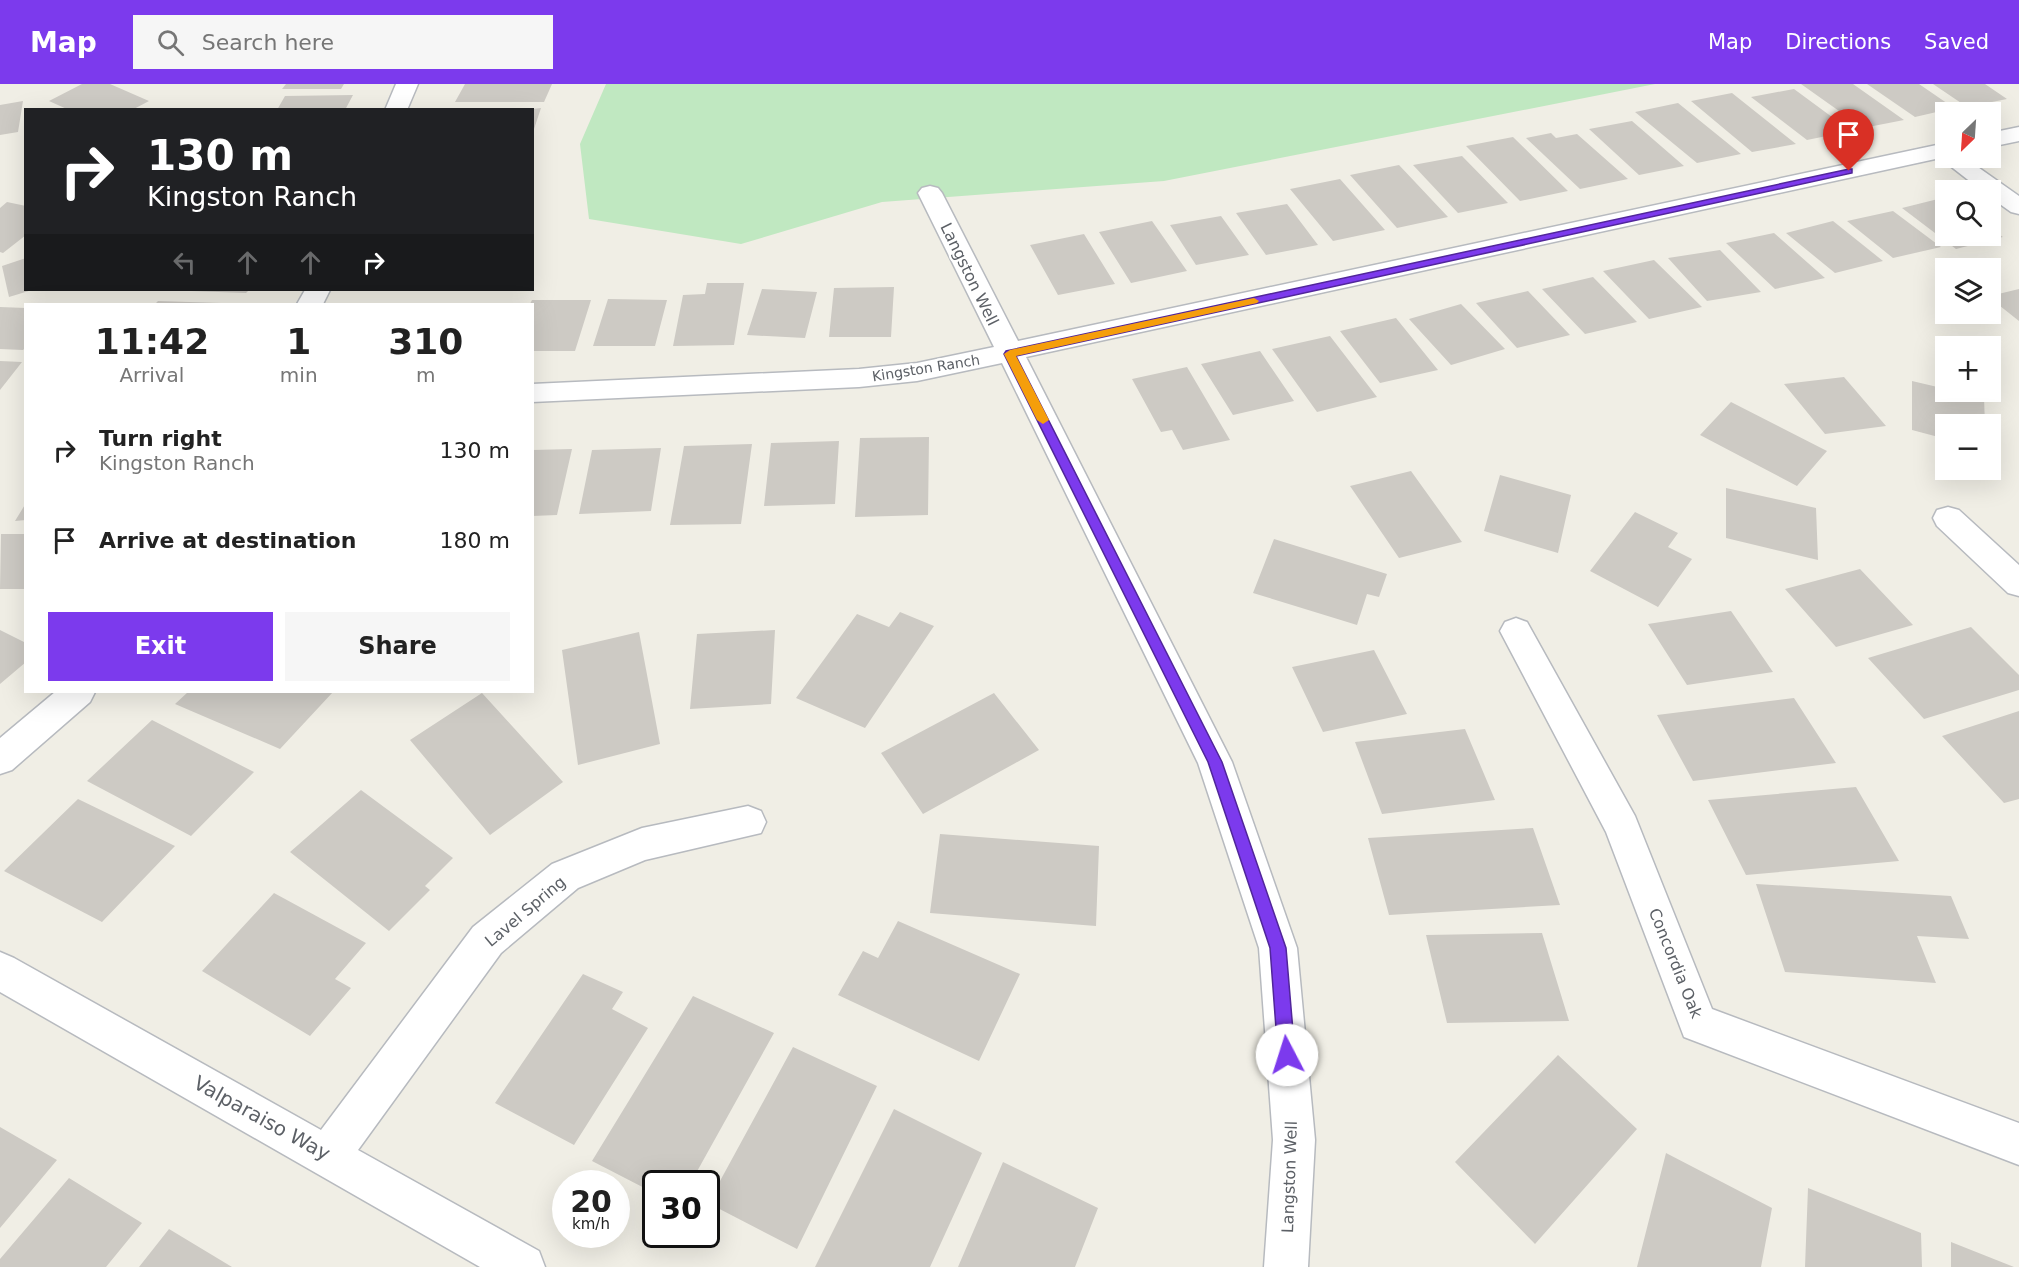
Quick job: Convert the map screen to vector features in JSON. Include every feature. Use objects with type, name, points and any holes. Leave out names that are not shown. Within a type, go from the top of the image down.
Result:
[{"type":"street","points":[[397,108],[407,84]]},
{"type":"street","points":[[2001,138],[2019,134]]},
{"type":"street","name":"Kingston Ranch","points":[[534,393],[858,378],[917,372],[1935,155]]},
{"type":"street","points":[[1966,168],[2019,207]]},
{"type":"street","name":"Langston Well","points":[[930,193],[1215,762],[1278,948],[1294,1140],[1286,1267]]},
{"type":"street","points":[[1948,518],[2019,584]]},
{"type":"street","name":"Concordia Oak","points":[[1516,631],[1622,827],[1698,1023],[2019,1144]]},
{"type":"street","points":[[0,759],[77,693]]},
{"type":"street","name":"Lavel Spring","points":[[328,1156],[487,940],[565,876],[642,844],[748,822]]},
{"type":"street","name":"Valparaiso Way","points":[[0,971],[523,1267]]},
{"type":"green space","points":[[606,84],[1655,84],[1164,181],[882,202],[741,244],[589,219],[580,144]]},
{"type":"building","points":[[82,84],[110,84],[149,101],[136,108],[65,108],[49,101]]},
{"type":"building","points":[[286,84],[344,84],[341,89],[282,89]]},
{"type":"building","points":[[465,84],[552,84],[544,102],[455,102]]},
{"type":"building","points":[[1801,84],[1853,84],[1904,120],[1863,128]]},
{"type":"building","points":[[1867,84],[1919,84],[1945,102],[1935,102],[1935,112],[1915,117]]},
{"type":"building","points":[[1933,84],[1985,84],[2007,99],[1992,102],[1960,102]]},
{"type":"building","points":[[1794,89],[1851,131],[1807,140],[1751,97]]},
{"type":"building","points":[[1732,93],[1796,144],[1752,152],[1691,101]]},
{"type":"building","points":[[353,95],[346,108],[278,108],[285,96]]},
{"type":"building","points":[[23,101],[18,132],[0,135],[0,105]]},
{"type":"building","points":[[1678,103],[1741,154],[1697,163],[1635,112]]},
{"type":"building","points":[[541,108],[534,129],[534,109]]},
{"type":"building","points":[[1632,121],[1684,166],[1639,175],[1589,129]]},
{"type":"building","points":[[1551,133],[1556,138],[1577,134],[1628,179],[1580,189],[1526,138]]},
{"type":"building","points":[[1513,137],[1568,191],[1520,201],[1466,146]]},
{"type":"building","points":[[1462,156],[1508,203],[1458,213],[1413,165]]},
{"type":"building","points":[[1399,165],[1448,217],[1397,228],[1350,175]]},
{"type":"building","points":[[1340,179],[1385,230],[1333,241],[1290,189]]},
{"type":"building","points":[[1935,200],[1935,233],[1902,208]]},
{"type":"building","points":[[7,202],[24,206],[24,237],[3,253],[0,252],[0,208]]},
{"type":"building","points":[[1287,204],[1318,245],[1266,255],[1236,213]]},
{"type":"building","points":[[1893,211],[1935,242],[1935,246],[1941,247],[1893,258],[1847,221]]},
{"type":"building","points":[[1221,216],[1249,255],[1196,265],[1170,225]]},
{"type":"building","points":[[1152,221],[1187,271],[1131,283],[1099,232]]},
{"type":"building","points":[[1833,221],[1883,261],[1835,273],[1786,233]]},
{"type":"building","points":[[1774,233],[1825,278],[1775,289],[1726,243]]},
{"type":"building","points":[[1084,234],[1115,284],[1058,295],[1030,245]]},
{"type":"building","points":[[1952,246],[1968,246],[1956,249]]},
{"type":"building","points":[[1720,250],[1761,292],[1707,301],[1668,258]]},
{"type":"building","points":[[24,259],[24,291],[29,291],[9,297],[2,266]]},
{"type":"building","points":[[1654,260],[1702,307],[1649,319],[1603,271]]},
{"type":"building","points":[[1593,277],[1637,322],[1585,334],[1542,289]]},
{"type":"building","points":[[707,283],[744,283],[734,345],[673,346],[683,295],[705,294]]},
{"type":"building","points":[[894,287],[891,337],[829,337],[834,288]]},
{"type":"building","points":[[762,289],[817,292],[805,338],[747,335]]},
{"type":"building","points":[[2019,289],[2019,321],[2001,307],[2001,293]]},
{"type":"building","points":[[191,291],[248,291],[246,293]]},
{"type":"building","points":[[1528,291],[1570,335],[1517,348],[1476,303]]},
{"type":"building","points":[[608,299],[667,300],[655,346],[593,346]]},
{"type":"building","points":[[532,300],[591,300],[575,351],[534,351],[534,303],[530,303]]},
{"type":"building","points":[[158,301],[221,303],[156,303]]},
{"type":"building","points":[[1461,304],[1505,349],[1451,365],[1409,319]]},
{"type":"building","points":[[0,307],[24,308],[24,349],[0,349]]},
{"type":"building","points":[[1396,318],[1438,370],[1380,383],[1340,331]]},
{"type":"building","points":[[1330,336],[1377,397],[1317,412],[1272,349]]},
{"type":"building","points":[[1260,351],[1294,401],[1233,415],[1201,364]]},
{"type":"building","points":[[0,361],[22,362],[0,390]]},
{"type":"building","points":[[1187,367],[1230,440],[1183,450],[1172,430],[1161,432],[1132,379]]},
{"type":"building","points":[[1844,377],[1886,426],[1825,434],[1784,384]]},
{"type":"building","points":[[1912,381],[1935,386],[1935,402],[1984,402],[1985,414],[1935,414],[1935,436],[1912,430]]},
{"type":"building","points":[[1731,402],[1827,451],[1797,486],[1700,435]]},
{"type":"building","points":[[929,437],[928,515],[855,517],[860,438]]},
{"type":"building","points":[[839,441],[835,504],[764,506],[771,443]]},
{"type":"building","points":[[752,444],[741,524],[670,525],[684,446]]},
{"type":"building","points":[[661,448],[651,511],[579,514],[592,450]]},
{"type":"building","points":[[572,449],[557,515],[534,516],[534,450]]},
{"type":"building","points":[[1411,471],[1462,542],[1399,558],[1350,486]]},
{"type":"building","points":[[1500,475],[1571,495],[1558,553],[1484,531]]},
{"type":"building","points":[[1726,488],[1816,508],[1818,560],[1726,538]]},
{"type":"building","points":[[24,506],[24,520],[15,521]]},
{"type":"building","points":[[1635,512],[1678,533],[1668,547],[1692,559],[1658,607],[1590,571]]},
{"type":"building","points":[[1,534],[24,534],[24,589],[0,589]]},
{"type":"building","points":[[1274,539],[1387,574],[1379,597],[1367,594],[1357,625],[1253,593]]},
{"type":"building","points":[[1860,569],[1913,625],[1836,647],[1785,589]]},
{"type":"building","points":[[1731,611],[1773,672],[1687,685],[1648,624]]},
{"type":"building","points":[[900,612],[934,626],[865,728],[796,698],[857,614],[889,627]]},
{"type":"building","points":[[1971,627],[2019,675],[2019,690],[1924,719],[1868,658]]},
{"type":"building","points":[[0,630],[24,642],[24,664],[0,684]]},
{"type":"building","points":[[775,630],[771,704],[690,709],[697,634]]},
{"type":"building","points":[[639,632],[660,744],[578,765],[562,650]]},
{"type":"building","points":[[1374,650],[1407,714],[1323,732],[1292,667]]},
{"type":"building","points":[[187,693],[332,693],[280,749],[175,704]]},
{"type":"building","points":[[482,693],[563,782],[490,835],[410,740]]},
{"type":"building","points":[[994,693],[1039,750],[923,814],[881,753]]},
{"type":"building","points":[[1794,698],[1836,763],[1693,781],[1657,715]]},
{"type":"building","points":[[2019,711],[2019,799],[2004,803],[1942,736]]},
{"type":"building","points":[[152,720],[254,772],[191,836],[87,781]]},
{"type":"building","points":[[1465,729],[1495,800],[1382,814],[1355,742]]},
{"type":"building","points":[[1856,787],[1899,861],[1746,875],[1708,800]]},
{"type":"building","points":[[361,790],[453,858],[425,886],[430,890],[389,931],[290,852]]},
{"type":"building","points":[[78,799],[175,846],[102,922],[4,871]]},
{"type":"building","points":[[1533,828],[1560,905],[1389,915],[1368,838]]},
{"type":"building","points":[[940,834],[1099,846],[1096,926],[930,913]]},
{"type":"building","points":[[1756,884],[1951,896],[1969,939],[1917,936],[1936,983],[1785,972]]},
{"type":"building","points":[[274,893],[366,943],[335,979],[351,988],[310,1036],[202,971]]},
{"type":"building","points":[[898,921],[1020,974],[979,1061],[838,995],[863,951],[878,958]]},
{"type":"building","points":[[1542,933],[1569,1021],[1447,1023],[1426,935]]},
{"type":"building","points":[[583,974],[623,992],[612,1009],[648,1028],[574,1145],[495,1103]]},
{"type":"building","points":[[693,996],[774,1033],[698,1170],[642,1170],[642,1187],[630,1181],[630,1170],[609,1170],[592,1161]]},
{"type":"building","points":[[793,1047],[877,1086],[797,1249],[720,1209],[720,1181]]},
{"type":"building","points":[[1558,1055],[1637,1129],[1535,1244],[1455,1162]]},
{"type":"building","points":[[894,1109],[982,1153],[930,1267],[815,1267]]},
{"type":"building","points":[[0,1127],[57,1160],[0,1228]]},
{"type":"building","points":[[1666,1153],[1772,1208],[1761,1267],[1637,1267]]},
{"type":"building","points":[[1003,1162],[1098,1208],[1075,1267],[958,1267]]},
{"type":"building","points":[[69,1178],[142,1223],[106,1267],[0,1267],[0,1259]]},
{"type":"building","points":[[1808,1188],[1921,1233],[1922,1267],[1805,1267]]},
{"type":"building","points":[[169,1229],[232,1267],[139,1267]]},
{"type":"building","points":[[1951,1242],[2014,1267],[1951,1267]]},
{"type":"slow traffic","points":[[1043,420],[1010,354],[1254,301]]},
{"type":"route","points":[[1287,1055],[1278,948],[1215,762],[1010,354],[1849,171]]}]
